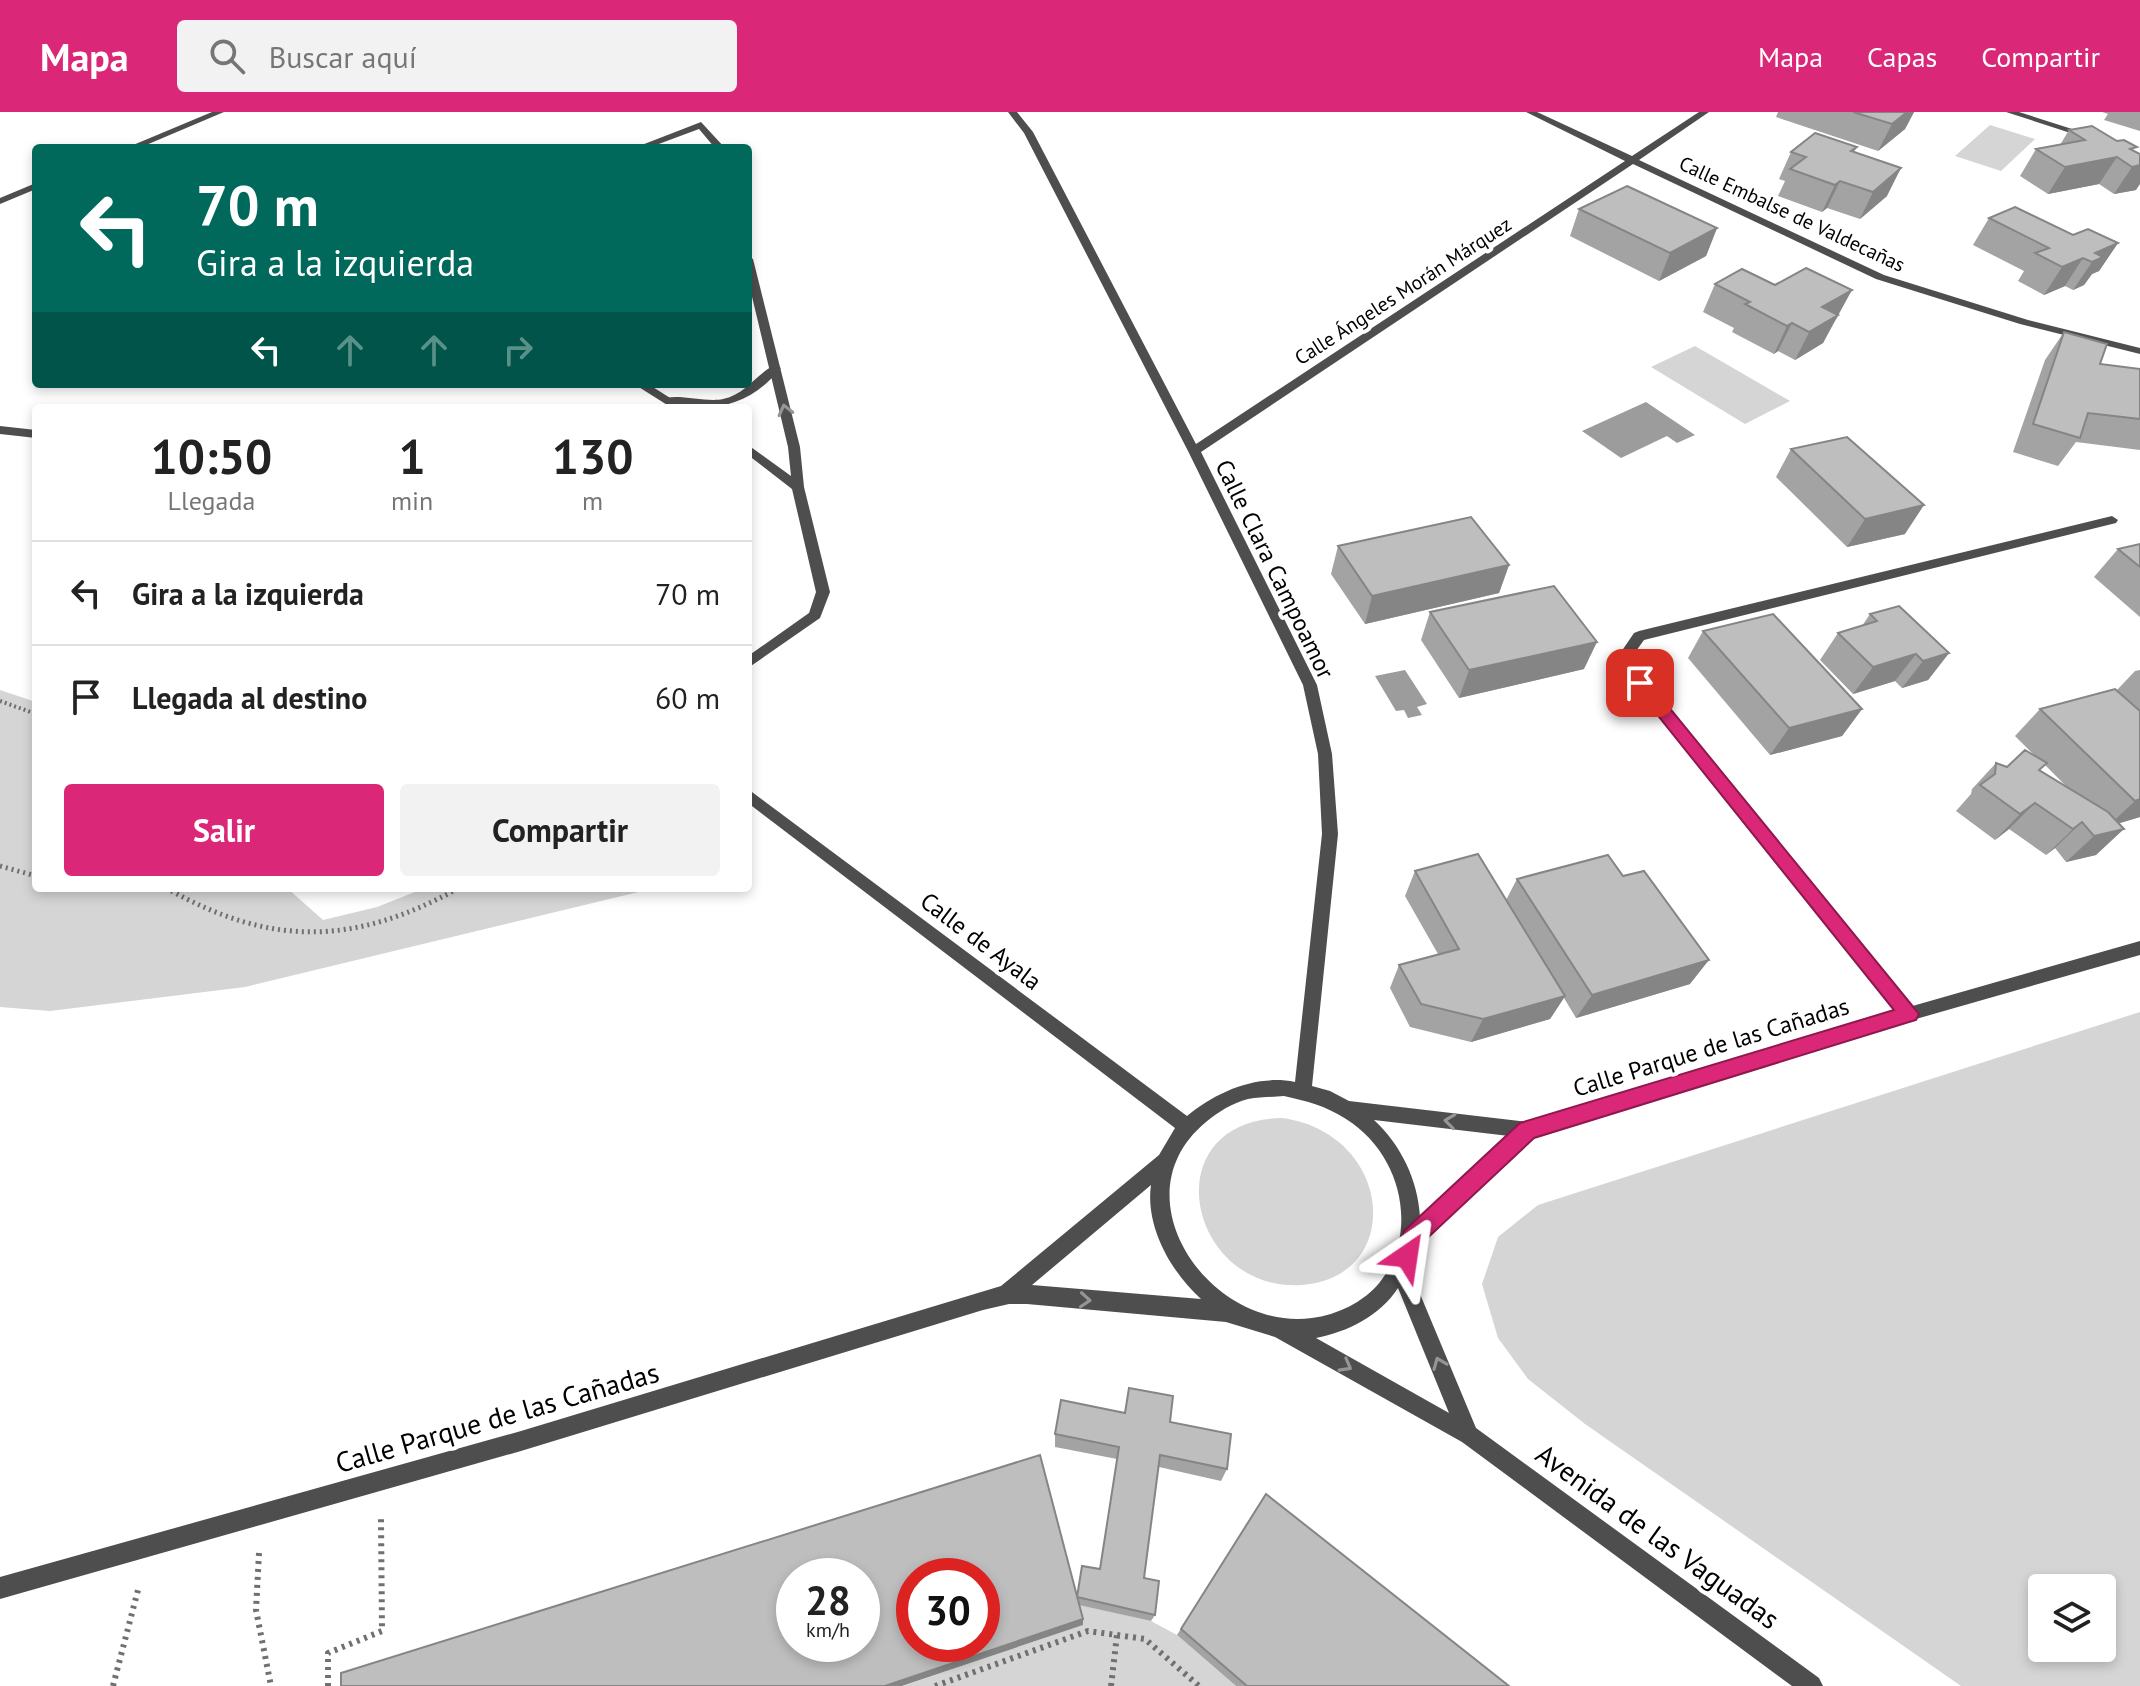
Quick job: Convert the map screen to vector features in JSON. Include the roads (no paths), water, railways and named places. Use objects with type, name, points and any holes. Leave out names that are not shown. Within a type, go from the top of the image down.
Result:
[{"type":"street","points":[[141,144],[220,112]]},
{"type":"street","name":"Calle Clara Campoamor","points":[[1012,112],[1028,132],[1194,451],[1310,685],[1325,754],[1330,834],[1303,1090]]},
{"type":"street","name":"Calle Embalse de Valdecañas","points":[[1530,112],[1880,277],[2024,322],[2140,351]]},
{"type":"street","name":"Calle Ángeles Morán Márquez","points":[[1194,451],[1705,112]]},
{"type":"street","points":[[2010,112],[2105,141]]},
{"type":"street","points":[[650,144],[701,125],[717,144]]},
{"type":"street","points":[[0,201],[32,188]]},
{"type":"street","points":[[752,275],[794,447],[798,487],[823,592],[815,615],[752,660]]},
{"type":"street","points":[[716,404],[731,402],[754,391],[775,368]]},
{"type":"street","points":[[647,388],[674,404]]},
{"type":"street","points":[[667,400],[690,404]]},
{"type":"street","points":[[0,430],[32,434]]},
{"type":"street","points":[[752,452],[798,487]]},
{"type":"street","points":[[1909,1014],[1640,683],[1624,658],[1639,636],[2112,520]]},
{"type":"street","name":"Calle de Ayala","points":[[752,798],[1185,1125]]},
{"type":"street","name":"Calle Parque de las Cañadas","points":[[1348,1108],[1528,1130],[1909,1014],[2140,948]]},
{"type":"street","points":[[1269,1087],[1303,1090],[1348,1108],[1373,1128],[1392,1151],[1413,1208],[1411,1238],[1401,1271],[1381,1298],[1351,1318],[1316,1328],[1278,1328],[1233,1312],[1202,1290],[1178,1261],[1164,1228],[1160,1194],[1164,1162],[1185,1125],[1208,1105],[1237,1092],[1269,1087]]},
{"type":"street","name":"Calle Parque de las Cañadas","points":[[1411,1238],[1528,1130]]},
{"type":"street","name":"Calle Parque de las Cañadas","points":[[1007,1294],[1164,1162]]},
{"type":"street","points":[[1401,1271],[1469,1435]]},
{"type":"street","name":"Calle Parque de las Cañadas","points":[[0,1588],[381,1481],[1007,1294],[1233,1312]]},
{"type":"street","name":"Avenida de las Vaguadas","points":[[1278,1328],[1469,1435],[1811,1686]]}]
